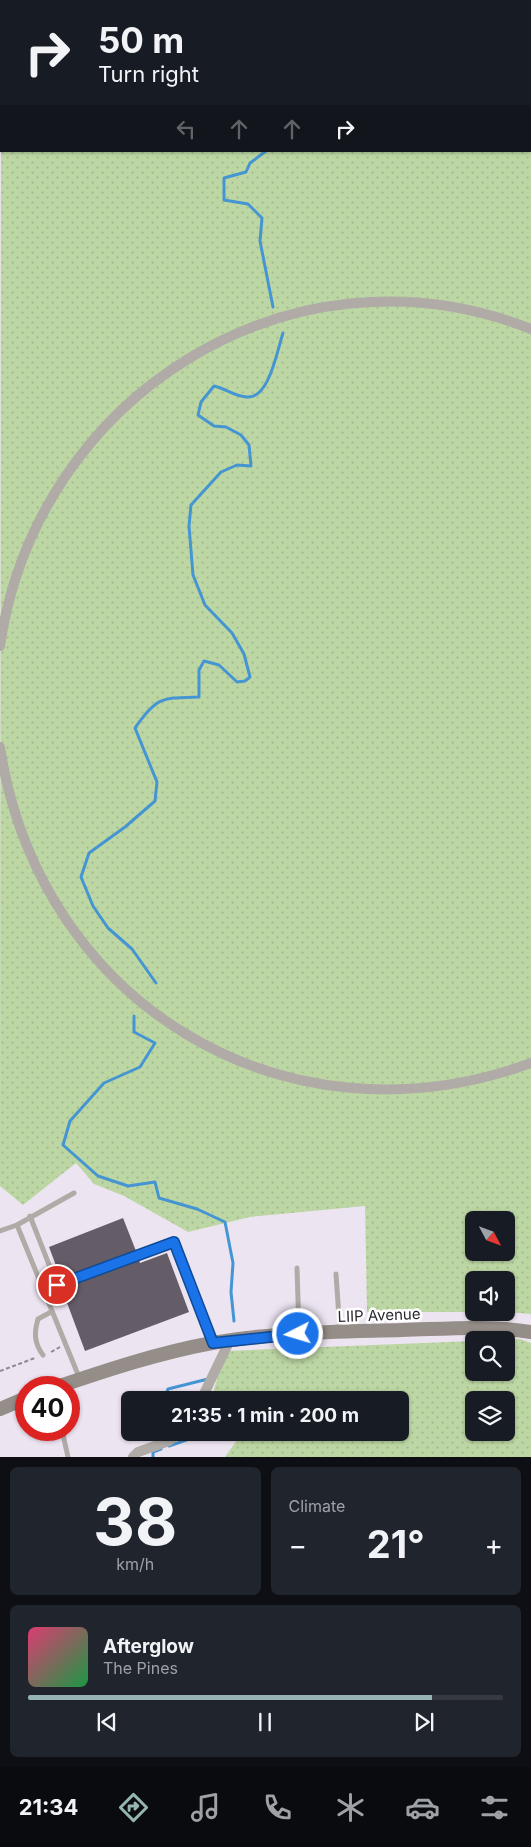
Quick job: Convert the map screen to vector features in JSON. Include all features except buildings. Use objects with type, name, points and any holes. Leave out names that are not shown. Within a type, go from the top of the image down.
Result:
[{"type":"street","points":[[0,646],[10,593],[19,565],[30,536],[60,482],[77,458],[117,412],[168,371],[196,354],[226,339],[288,316],[353,304],[387,302],[453,308],[516,323],[531,329]]},
{"type":"street","points":[[0,747],[9,794],[20,830],[31,859],[60,912],[77,936],[117,981],[158,1015],[189,1036],[230,1056],[272,1072],[316,1083],[361,1089],[391,1090],[451,1085],[481,1079],[531,1063]]},
{"type":"street","name":"LIIP Avenue","points":[[80,1379],[159,1354],[230,1340],[298,1334],[476,1328],[531,1332]]},
{"type":"street","points":[[207,1391],[230,1340]]},
{"type":"street","points":[[0,1409],[15,1403]]},
{"type":"street","points":[[133,1457],[138,1452],[169,1441]]},
{"type":"lane","points":[[0,1231],[16,1225],[74,1193]]},
{"type":"lane","points":[[30,1216],[57,1285]]},
{"type":"lane","points":[[16,1225],[79,1376]]},
{"type":"lane","points":[[43,1291],[174,1242],[213,1343]]},
{"type":"lane","points":[[296,1268],[298,1334]]},
{"type":"lane","points":[[336,1274],[340,1332]]},
{"type":"lane","points":[[43,1355],[37,1348],[34,1332],[38,1319],[51,1312]]},
{"type":"lane","points":[[64,1441],[68,1457]]},
{"type":"path","points":[[0,1371],[67,1344]]},
{"type":"green space","points":[[1,152],[531,152],[531,1314],[515,1313],[515,1271],[465,1271],[465,1312],[367,1312],[365,1206],[250,1217],[188,1232],[124,1196],[94,1184],[76,1163],[23,1205],[0,1186]]},
{"type":"green space","points":[[515,1339],[520,1339],[531,1343],[531,1457],[225,1457],[236,1441],[409,1441],[409,1391],[214,1391],[226,1351],[465,1341],[465,1381],[515,1381]]},
{"type":"waterway","points":[[265,152],[250,163],[246,172],[224,178],[224,200],[248,204],[262,218],[260,241],[273,307]]},
{"type":"waterway","points":[[156,983],[132,949],[108,928],[93,906],[81,877],[89,853],[125,827],[155,801],[157,782],[135,728],[149,710],[155,704],[168,699],[199,697],[199,670],[204,661],[219,665],[237,682],[245,681],[250,677],[244,654],[232,633],[205,605],[193,575],[189,526],[191,505],[221,472],[237,465],[251,466],[249,445],[241,435],[226,427],[214,426],[198,415],[201,402],[214,386],[243,397],[255,396],[261,390],[271,372],[283,333]]},
{"type":"waterway","points":[[134,1016],[134,1032],[155,1043],[140,1067],[104,1083],[70,1121],[63,1145],[98,1176],[128,1186],[155,1182],[159,1198],[197,1209],[225,1222],[233,1263],[231,1292],[234,1321]]},
{"type":"waterway","points":[[167,1391],[168,1389],[208,1379]]},
{"type":"waterway","points":[[169,1446],[183,1441]]},
{"type":"waterway","points":[[153,1457],[153,1452],[161,1449]]},
{"type":"route","points":[[57,1285],[174,1242],[213,1343],[298,1334]]}]
